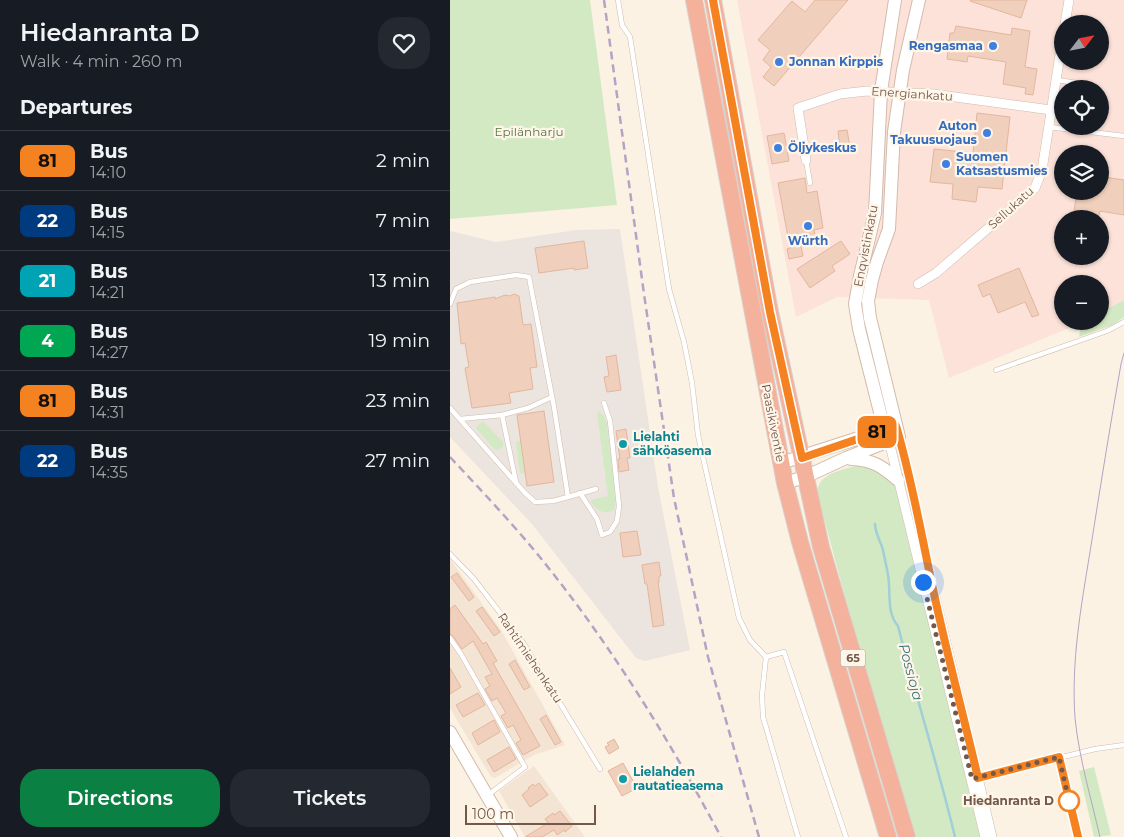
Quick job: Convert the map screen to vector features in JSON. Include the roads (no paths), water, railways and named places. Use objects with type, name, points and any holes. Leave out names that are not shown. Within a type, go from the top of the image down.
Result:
[{"type":"highway","name":"Paasikiventie","points":[[694,0],[785,483],[800,542],[888,837]]},
{"type":"highway","name":"Paasikiventie","points":[[713,0],[770,312],[821,547],[907,837]]},
{"type":"main road","name":"Enqvistinkatu","points":[[892,434],[859,329],[855,304],[875,213],[880,91],[894,0]]},
{"type":"main road","name":"Enqvistinkatu","points":[[892,434],[868,301],[877,262],[889,229],[894,132],[899,92],[902,70],[918,0]]},
{"type":"main road","points":[[781,463],[892,434]]},
{"type":"main road","points":[[785,483],[805,477],[892,434]]},
{"type":"main road","points":[[846,458],[867,460],[883,467],[898,480]]},
{"type":"main road","points":[[450,732],[511,837]]},
{"type":"street","points":[[1066,15],[1069,0]]},
{"type":"street","name":"Sellukatu","points":[[1057,80],[1058,70]]},
{"type":"street","name":"Energiankatu","points":[[806,160],[798,108],[840,94],[867,90],[933,94],[1051,110]]},
{"type":"street","name":"Sellukatu","points":[[918,284],[942,268],[1035,188],[1042,170],[1054,95]]},
{"type":"street","points":[[892,434],[898,480],[992,837]]},
{"type":"street","points":[[892,434],[922,534],[975,778],[985,837]]},
{"type":"lane","points":[[618,0],[622,25],[630,37],[669,289],[684,342],[692,383],[698,435],[739,618],[750,640],[766,657],[762,695],[764,717],[798,837]]},
{"type":"lane","points":[[1049,127],[1124,136]]},
{"type":"lane","points":[[806,160],[810,183]]},
{"type":"lane","points":[[450,304],[456,289],[470,282],[516,275],[529,277],[552,397],[568,497]]},
{"type":"lane","points":[[996,370],[1107,331],[1124,322]]},
{"type":"lane","points":[[460,419],[502,415],[528,408],[552,397]]},
{"type":"lane","points":[[580,494],[597,519],[602,535],[610,532],[617,521],[619,506],[610,421],[604,403]]},
{"type":"lane","points":[[450,408],[535,502],[553,502],[596,489]]},
{"type":"lane","points":[[502,415],[516,482]]},
{"type":"lane","name":"Rahtimiehenkatu","points":[[450,554],[474,579],[524,644],[600,769]]},
{"type":"lane","points":[[450,638],[526,767],[487,795]]},
{"type":"lane","points":[[766,657],[784,652],[846,837]]},
{"type":"lane","points":[[975,778],[1059,757],[1124,744]]},
{"type":"lane","points":[[1059,757],[1078,837]]},
{"type":"waterway","name":"Possioja","points":[[875,524],[888,572],[891,612],[898,626],[955,837]]},
{"type":"tram line","points":[[1100,837],[1082,763],[1077,733],[1074,676],[1083,593],[1124,353]]},
{"type":"railway","points":[[604,0],[674,498],[708,657],[759,837]]},
{"type":"railway","points":[[450,457],[528,543],[590,622],[659,728],[721,837]]},
{"type":"place","name":"Rengasmaa","points":[[993,46]]},
{"type":"place","name":"Jonnan Kirppis","points":[[779,62]]},
{"type":"place","name":"Auton Takuusuojaus","points":[[987,133]]},
{"type":"place","name":"Öljykeskus","points":[[778,148]]},
{"type":"place","name":"Suomen Katsastusmies","points":[[946,164]]},
{"type":"place","name":"Würth","points":[[808,226]]},
{"type":"place","name":"Lielahti sähköasema","points":[[623,444]]},
{"type":"place","name":"Lielahden rautatieasema","points":[[623,779]]},
{"type":"place","name":"Hiedanranta D","points":[[1069,801]]},
{"type":"park label","name":"Epilänharju","points":[[529,132]]}]
